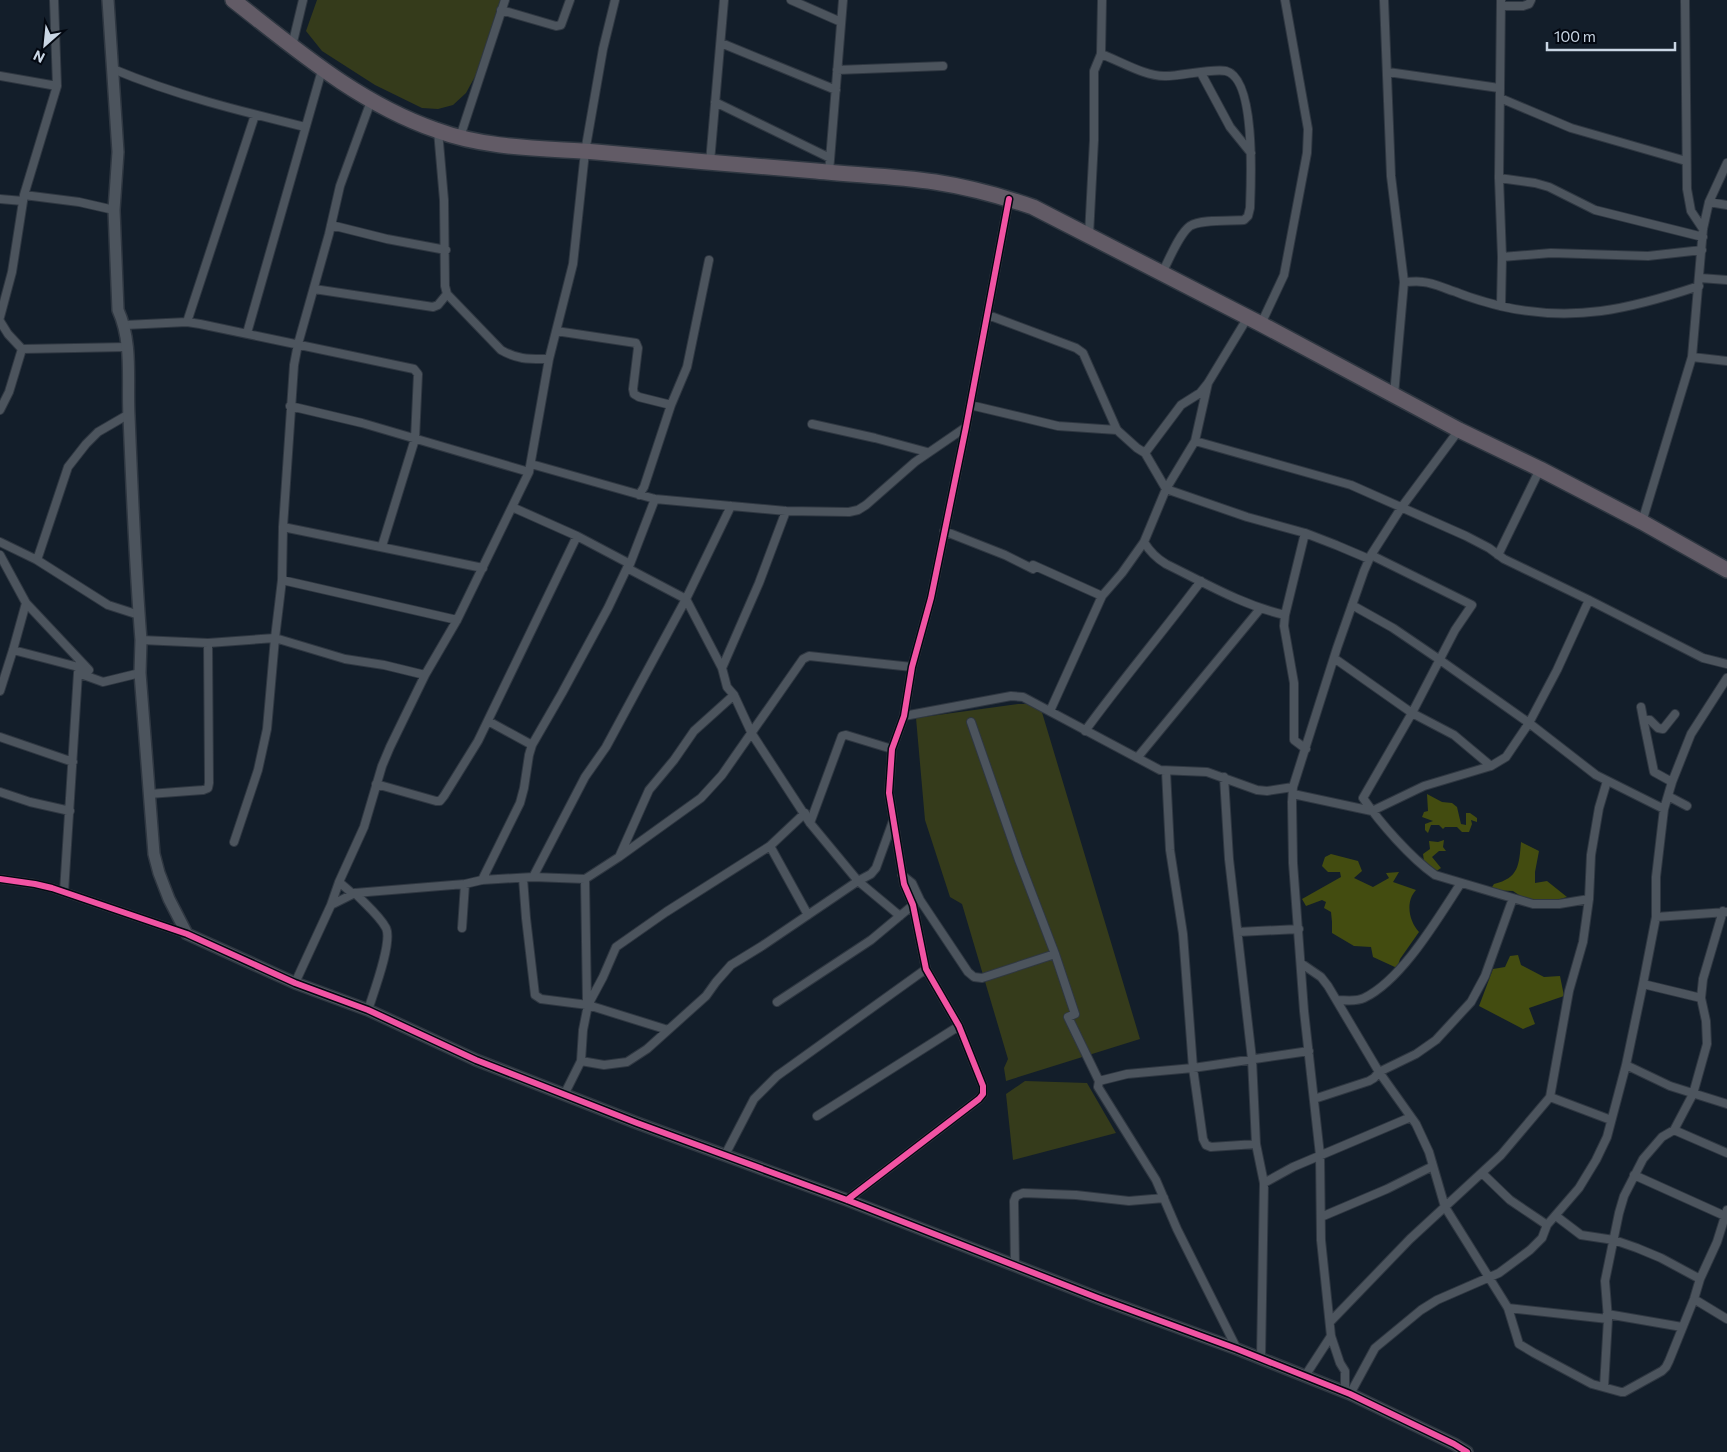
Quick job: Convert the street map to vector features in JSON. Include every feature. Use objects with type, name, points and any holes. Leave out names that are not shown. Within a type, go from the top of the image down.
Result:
[{"type":"highway","points":[[233,0],[322,70],[371,101],[438,131],[460,137],[505,146],[710,162],[829,165],[934,182],[1009,199],[1034,207],[1254,320],[1459,430],[1642,522],[1727,570]]},
{"type":"street","points":[[0,317],[12,272],[23,198],[57,86],[54,0]]},
{"type":"street","points":[[108,0],[118,152],[114,210],[118,310],[125,325],[127,347],[140,673],[154,854],[169,899],[187,934]]},
{"type":"street","points":[[292,46],[303,0]]},
{"type":"street","points":[[460,137],[505,0]]},
{"type":"street","points":[[502,10],[556,26],[561,25],[570,0]]},
{"type":"street","points":[[295,983],[364,827],[376,784],[390,747],[425,674],[457,620],[530,468],[549,359],[573,264],[585,152],[603,50],[615,0]]},
{"type":"street","points":[[710,162],[724,0]]},
{"type":"street","points":[[791,0],[841,22]]},
{"type":"street","points":[[715,102],[829,165],[843,0]]},
{"type":"street","points":[[1089,235],[1094,140],[1094,71],[1102,54],[1102,0]]},
{"type":"street","points":[[1145,453],[1182,405],[1200,393],[1208,383],[1279,289],[1284,275],[1307,154],[1308,129],[1285,0]]},
{"type":"street","points":[[1384,0],[1391,176],[1404,282],[1394,395]]},
{"type":"street","points":[[1501,306],[1499,88],[1501,3],[1523,6],[1529,4],[1531,0]]},
{"type":"street","points":[[1685,0],[1686,161],[1689,201],[1691,211],[1703,233]]},
{"type":"street","points":[[721,43],[836,90]]},
{"type":"street","points":[[1102,54],[1152,75],[1164,76],[1225,70],[1234,75],[1241,86],[1247,110],[1251,153],[1250,208],[1248,216],[1244,220],[1191,225],[1184,232],[1162,273]]},
{"type":"street","points":[[837,70],[943,66]]},
{"type":"street","points":[[113,69],[160,87],[255,115],[305,127]]},
{"type":"street","points":[[246,333],[322,70]]},
{"type":"street","points":[[1388,72],[1499,88]]},
{"type":"street","points":[[1201,73],[1230,127],[1251,153]]},
{"type":"street","points":[[0,76],[57,86]]},
{"type":"street","points":[[1500,98],[1571,128],[1686,161]]},
{"type":"street","points":[[234,842],[258,770],[265,737],[282,580],[283,526],[294,365],[340,186],[371,101]]},
{"type":"street","points":[[187,322],[255,115]]},
{"type":"street","points":[[438,131],[444,200],[446,286],[448,294],[501,350],[512,357],[549,359]]},
{"type":"street","points":[[1642,522],[1692,357],[1703,233],[1709,202],[1727,163]]},
{"type":"street","points":[[1499,178],[1549,187],[1595,210],[1703,233]]},
{"type":"street","points":[[0,199],[23,198],[80,202],[114,210]]},
{"type":"street","points":[[847,1200],[983,1094],[983,1086],[959,1026],[926,969],[913,905],[902,876],[889,793],[892,749],[904,716],[912,667],[931,598],[988,315],[1009,199]]},
{"type":"street","points":[[1709,202],[1727,205]]},
{"type":"street","points":[[331,225],[387,239],[446,250]]},
{"type":"street","points":[[1502,258],[1552,253],[1642,256],[1702,250]]},
{"type":"street","points":[[639,495],[644,487],[671,405],[687,367],[709,260]]},
{"type":"street","points":[[1404,282],[1421,281],[1431,283],[1471,298],[1501,306],[1556,314],[1587,313],[1652,302],[1700,282],[1727,280]]},
{"type":"street","points":[[314,289],[433,306],[438,305],[448,294]]},
{"type":"street","points":[[988,315],[1076,348],[1083,353],[1117,430],[1145,453],[1166,489],[1370,557],[1472,604],[1412,713],[1362,798],[1372,812],[1423,866],[1435,875],[1533,904],[1544,905],[1589,899]]},
{"type":"street","points":[[0,321],[8,334],[22,349],[127,347]]},
{"type":"street","points":[[125,325],[187,322],[414,369],[418,374],[415,439],[382,546]]},
{"type":"street","points":[[556,331],[636,344],[638,348],[634,394],[671,405]]},
{"type":"street","points":[[0,410],[9,392],[22,349]]},
{"type":"street","points":[[1692,357],[1727,361]]},
{"type":"street","points":[[1050,711],[1102,596],[1144,542],[1166,489],[1195,441],[1208,383]]},
{"type":"street","points":[[970,405],[1058,426],[1117,430]]},
{"type":"street","points":[[290,406],[655,499],[786,511],[849,512],[858,510],[927,452],[966,427]]},
{"type":"street","points":[[38,560],[68,467],[98,432],[129,414]]},
{"type":"street","points":[[812,424],[927,452]]},
{"type":"street","points":[[1348,1393],[1345,1371],[1340,1363],[1331,1336],[1321,1240],[1320,1155],[1304,1011],[1293,863],[1293,790],[1334,658],[1370,557],[1401,508],[1459,430]]},
{"type":"street","points":[[1195,441],[1343,482],[1466,536],[1489,548],[1498,556],[1703,658],[1727,664]]},
{"type":"street","points":[[1498,556],[1540,470]]},
{"type":"street","points":[[482,880],[520,803],[532,745],[567,685],[629,566],[655,499]]},
{"type":"street","points":[[533,877],[584,777],[606,747],[686,599],[731,506]]},
{"type":"street","points":[[512,507],[577,536],[686,599],[722,668],[725,682],[730,692],[734,695],[752,734],[810,823],[858,881],[900,916]]},
{"type":"street","points":[[722,668],[759,583],[786,511]]},
{"type":"street","points":[[283,526],[483,568]]},
{"type":"street","points":[[944,531],[1005,555],[1033,569],[1033,565],[1102,596]]},
{"type":"street","points":[[1305,534],[1284,626],[1294,683],[1294,740],[1306,749]]},
{"type":"street","points":[[376,784],[436,801],[440,800],[472,751],[488,721],[577,536]]},
{"type":"street","points":[[0,542],[38,560],[108,605],[138,615]]},
{"type":"street","points":[[1144,542],[1148,550],[1156,558],[1260,609],[1285,615]]},
{"type":"street","points":[[0,555],[26,604],[88,670]]},
{"type":"street","points":[[282,580],[457,620]]},
{"type":"street","points":[[1085,731],[1201,581]]},
{"type":"street","points":[[904,716],[1011,696],[1023,697],[1152,767],[1166,771],[1207,772],[1262,790],[1293,790],[1372,812],[1424,786],[1491,766],[1506,757],[1529,723],[1557,670],[1589,600]]},
{"type":"street","points":[[0,691],[26,604]]},
{"type":"street","points":[[1352,605],[1393,628],[1440,660],[1529,723],[1596,775],[1664,809]]},
{"type":"street","points":[[1137,758],[1260,609]]},
{"type":"street","points":[[140,640],[208,643],[275,638],[345,658],[425,674]]},
{"type":"street","points":[[149,794],[208,788],[208,643]]},
{"type":"street","points":[[13,650],[88,670]]},
{"type":"street","points":[[331,905],[354,893],[465,884],[482,880],[533,877],[585,879],[701,798],[722,775],[798,666],[809,656],[912,667]]},
{"type":"street","points":[[1334,658],[1412,713],[1454,735],[1491,766]]},
{"type":"street","points":[[78,673],[88,670]]},
{"type":"street","points":[[78,673],[103,682],[140,673]]},
{"type":"street","points":[[64,892],[78,673]]},
{"type":"street","points":[[1348,1393],[1375,1348],[1421,1310],[1437,1300],[1499,1273],[1530,1250],[1542,1238],[1547,1225],[1579,1188],[1596,1160],[1607,1137],[1626,1065],[1656,917],[1656,877],[1664,809],[1672,782],[1692,734],[1727,678]]},
{"type":"street","points":[[619,857],[649,790],[674,760],[694,731],[734,695]]},
{"type":"street","points":[[1641,707],[1654,772],[1672,782]]},
{"type":"street","points":[[1644,724],[1647,720],[1650,720],[1658,728],[1663,729],[1675,714]]},
{"type":"street","points":[[488,721],[532,745]]},
{"type":"street","points":[[971,722],[1075,1014],[1068,1018],[1099,1081],[1098,1087],[1156,1180],[1177,1229],[1237,1348]]},
{"type":"street","points":[[810,823],[842,736],[892,749]]},
{"type":"street","points":[[0,737],[73,762]]},
{"type":"street","points":[[1166,771],[1170,850],[1183,934],[1193,1068],[1203,1139],[1206,1145],[1211,1147],[1256,1144]]},
{"type":"street","points":[[1224,777],[1229,859],[1252,1059],[1256,1144],[1264,1183],[1261,1358]]},
{"type":"street","points":[[1330,1322],[1410,1239],[1501,1155],[1550,1097],[1569,990],[1584,942],[1589,899],[1591,855],[1599,808],[1607,780]]},
{"type":"street","points":[[0,792],[30,802],[70,811]]},
{"type":"street","points":[[1668,796],[1687,806]]},
{"type":"street","points":[[588,1004],[603,977],[616,947],[666,912],[770,846],[805,813]]},
{"type":"street","points":[[581,1061],[604,1065],[627,1062],[647,1049],[706,996],[731,965],[858,881],[866,878],[876,868],[893,820]]},
{"type":"street","points":[[770,846],[808,915]]},
{"type":"street","points":[[902,876],[912,883],[920,900],[968,972],[974,977],[982,978],[1055,954]]},
{"type":"street","points":[[523,878],[535,995],[541,999],[588,1004],[668,1030]]},
{"type":"street","points":[[0,879],[35,884],[64,892],[187,934],[295,983],[368,1010],[476,1060],[847,1200],[1098,1298],[1237,1348],[1348,1393],[1467,1452]]},
{"type":"street","points":[[565,1094],[581,1061],[583,1030],[588,1004],[585,879]]},
{"type":"street","points":[[339,882],[354,893],[387,929],[386,950],[368,1010]]},
{"type":"street","points":[[1337,1000],[1364,998],[1391,980],[1429,932],[1461,883]]},
{"type":"street","points":[[462,928],[465,884]]},
{"type":"street","points":[[1314,1099],[1369,1081],[1378,1072],[1416,1054],[1436,1040],[1471,1002],[1485,976],[1513,898]]},
{"type":"street","points":[[777,1002],[871,940],[913,905]]},
{"type":"street","points":[[1604,1387],[1607,1317],[1605,1281],[1619,1213],[1624,1196],[1643,1159],[1655,1144],[1674,1130],[1693,1094],[1707,1044],[1706,1021],[1701,998],[1703,979],[1725,911],[1656,917]]},
{"type":"street","points":[[1238,932],[1299,929]]},
{"type":"street","points":[[1302,964],[1321,977],[1337,1000],[1378,1072],[1411,1117],[1423,1138],[1445,1207],[1508,1308],[1519,1344],[1592,1384],[1624,1392],[1666,1367],[1694,1299],[1700,1279],[1717,1242],[1726,1213],[1634,1175]]},
{"type":"street","points":[[726,1155],[748,1109],[763,1088],[926,969]]},
{"type":"street","points":[[1643,984],[1701,998]]},
{"type":"street","points":[[817,1116],[959,1026]]},
{"type":"street","points":[[1099,1081],[1127,1074],[1193,1068],[1309,1051]]},
{"type":"street","points":[[1626,1065],[1670,1086],[1727,1104]]},
{"type":"street","points":[[1550,1097],[1610,1120]]},
{"type":"street","points":[[1264,1183],[1293,1167],[1411,1117]]},
{"type":"street","points":[[1674,1130],[1727,1153]]},
{"type":"street","points":[[1321,1217],[1388,1189],[1433,1166]]},
{"type":"street","points":[[1482,1174],[1510,1200],[1547,1225]]},
{"type":"street","points":[[1015,1266],[1014,1201],[1016,1196],[1023,1193],[1076,1195],[1129,1201],[1164,1198]]},
{"type":"street","points":[[1556,1216],[1581,1235],[1614,1240],[1638,1248],[1700,1279]]},
{"type":"street","points":[[1694,1299],[1727,1319]]},
{"type":"street","points":[[1508,1308],[1607,1317],[1682,1328]]},
{"type":"street","points":[[1304,1376],[1331,1336]]},
{"type":"green space","points":[[317,0],[502,0],[478,71],[466,93],[453,105],[438,109],[422,108],[375,85],[322,51],[306,31]]},
{"type":"green space","points":[[1018,704],[1032,704],[1041,709],[1140,1039],[1006,1081],[1004,1068],[1008,1059],[962,904],[950,897],[925,820],[916,718]]},
{"type":"green space","points":[[1427,794],[1442,802],[1452,803],[1457,807],[1461,824],[1466,825],[1466,813],[1470,813],[1477,818],[1477,822],[1471,820],[1472,824],[1469,832],[1462,832],[1457,827],[1445,827],[1443,829],[1439,825],[1431,825],[1428,833],[1425,830],[1425,824],[1433,821],[1422,817],[1424,812],[1428,811]]},
{"type":"green space","points":[[1444,840],[1443,847],[1446,851],[1439,851],[1432,857],[1441,868],[1435,872],[1424,861],[1423,854],[1430,849],[1429,841],[1438,842]]},
{"type":"green space","points":[[1521,842],[1539,851],[1535,883],[1547,881],[1567,897],[1550,902],[1528,901],[1513,891],[1490,890],[1494,884],[1513,874],[1518,864]]},
{"type":"green space","points":[[1331,854],[1358,861],[1362,871],[1354,878],[1373,887],[1389,878],[1386,873],[1399,872],[1393,882],[1416,890],[1409,906],[1411,917],[1419,932],[1400,959],[1397,968],[1373,957],[1371,947],[1354,946],[1332,933],[1331,912],[1324,908],[1326,902],[1322,900],[1306,906],[1302,899],[1341,877],[1340,872],[1328,872],[1322,866],[1325,857]]},
{"type":"green space","points":[[1518,955],[1521,965],[1544,977],[1560,976],[1564,996],[1529,1008],[1535,1024],[1523,1029],[1479,1006],[1493,969],[1505,967],[1510,956]]},
{"type":"green space","points":[[1025,1081],[1087,1083],[1116,1133],[1013,1160],[1006,1094]]},
{"type":"cycle path","points":[[847,1200],[983,1094],[983,1086],[959,1026],[926,969],[913,905],[904,884],[889,793],[892,749],[904,716],[912,667],[931,598],[966,427],[1009,199]]},
{"type":"cycle path","points":[[0,879],[52,888],[187,934],[295,983],[368,1010],[476,1060],[637,1123],[847,1200],[1098,1298],[1237,1349],[1350,1394],[1467,1452]]}]
